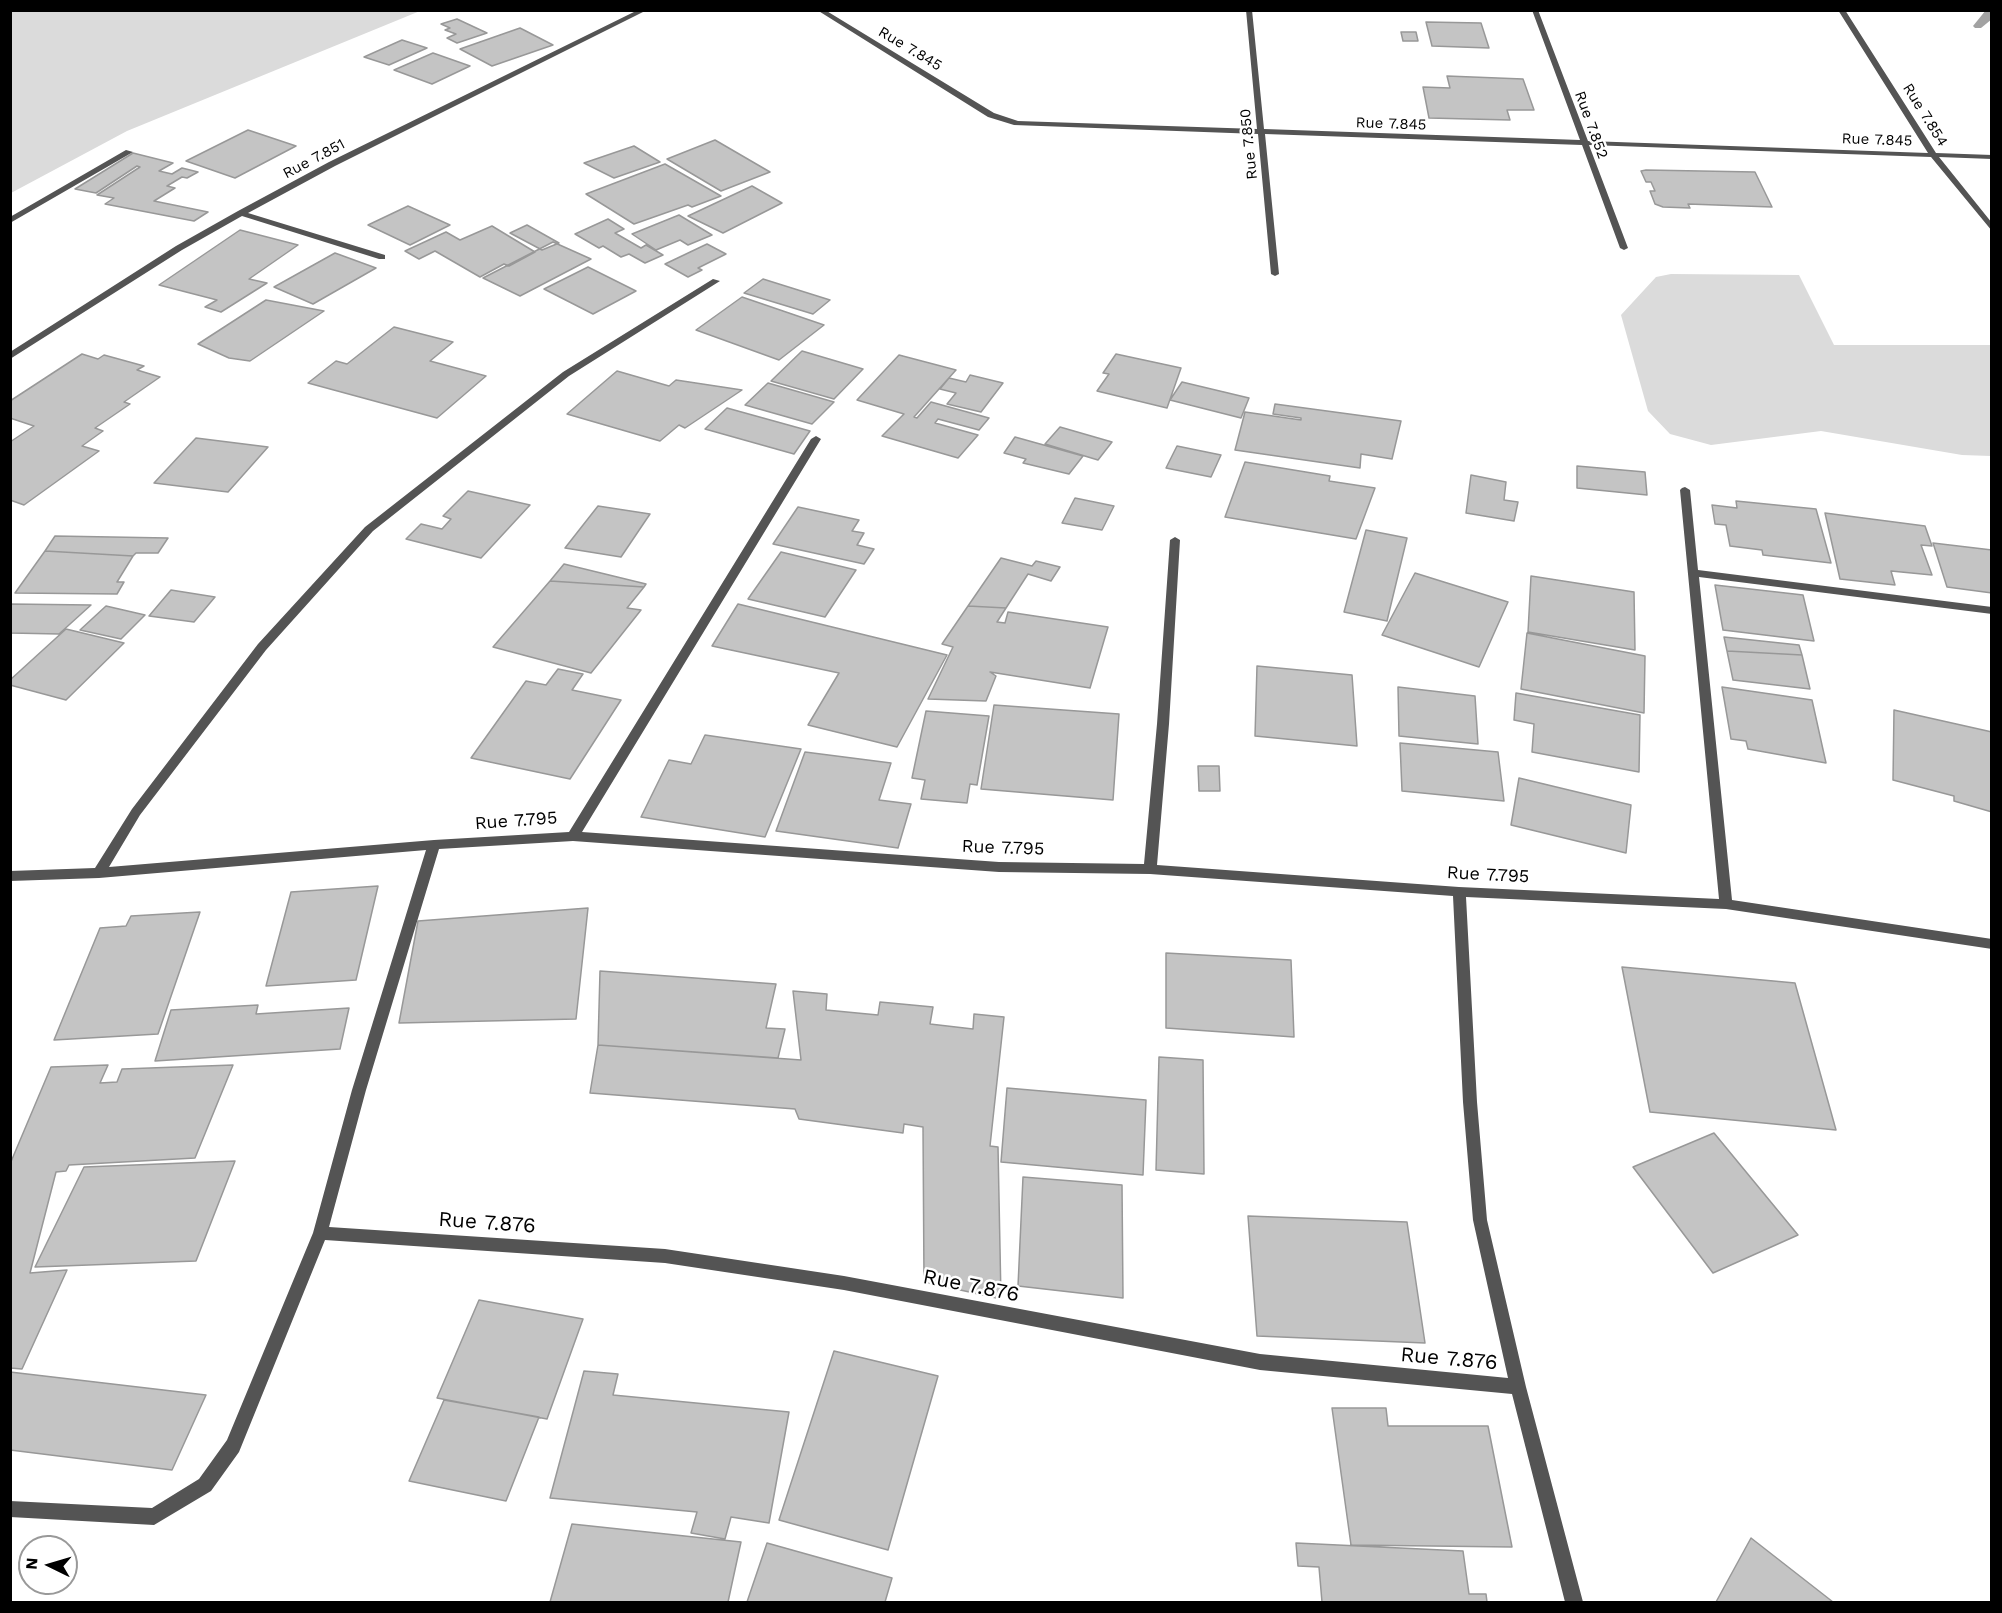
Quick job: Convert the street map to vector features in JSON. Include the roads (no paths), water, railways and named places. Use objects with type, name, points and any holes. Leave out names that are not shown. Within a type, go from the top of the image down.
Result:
[{"type":"street","name":"Rue 7.851","points":[[10,356],[178,248],[241,213],[332,164],[644,10]]},
{"type":"street","name":"Rue 7.845","points":[[820,10],[991,114],[1017,123],[1992,157]]},
{"type":"street","name":"Rue 7.850","points":[[1249,10],[1275,274]]},
{"type":"street","name":"Rue 7.852","points":[[1535,10],[1624,248]]},
{"type":"street","name":"Rue 7.854","points":[[1841,10],[1934,156],[1992,229]]},
{"type":"street","points":[[10,221],[129,152]]},
{"type":"street","points":[[241,213],[382,257]]},
{"type":"street","points":[[99,873],[136,812],[262,647],[369,529],[566,374],[716,281]]},
{"type":"street","points":[[573,836],[816,439]]},
{"type":"street","points":[[1685,490],[1726,904]]},
{"type":"street","points":[[1150,869],[1163,724],[1175,540]]},
{"type":"street","points":[[1694,573],[1992,611]]},
{"type":"street","name":"Rue 7.795","points":[[10,876],[99,873],[434,845],[573,836],[999,867],[1150,869],[1459,892],[1726,904],[1992,944]]},
{"type":"street","points":[[10,1509],[153,1517],[205,1485],[233,1446],[320,1233],[359,1090],[434,845]]},
{"type":"street","name":"Rue 7.876","points":[[320,1233],[665,1256],[844,1283],[1260,1362],[1518,1387],[1480,1220],[1470,1102],[1459,892]]},
{"type":"street","points":[[1518,1387],[1574,1602]]},
{"type":"waterway","points":[[1978,26],[1991,14],[1991,10]]}]
